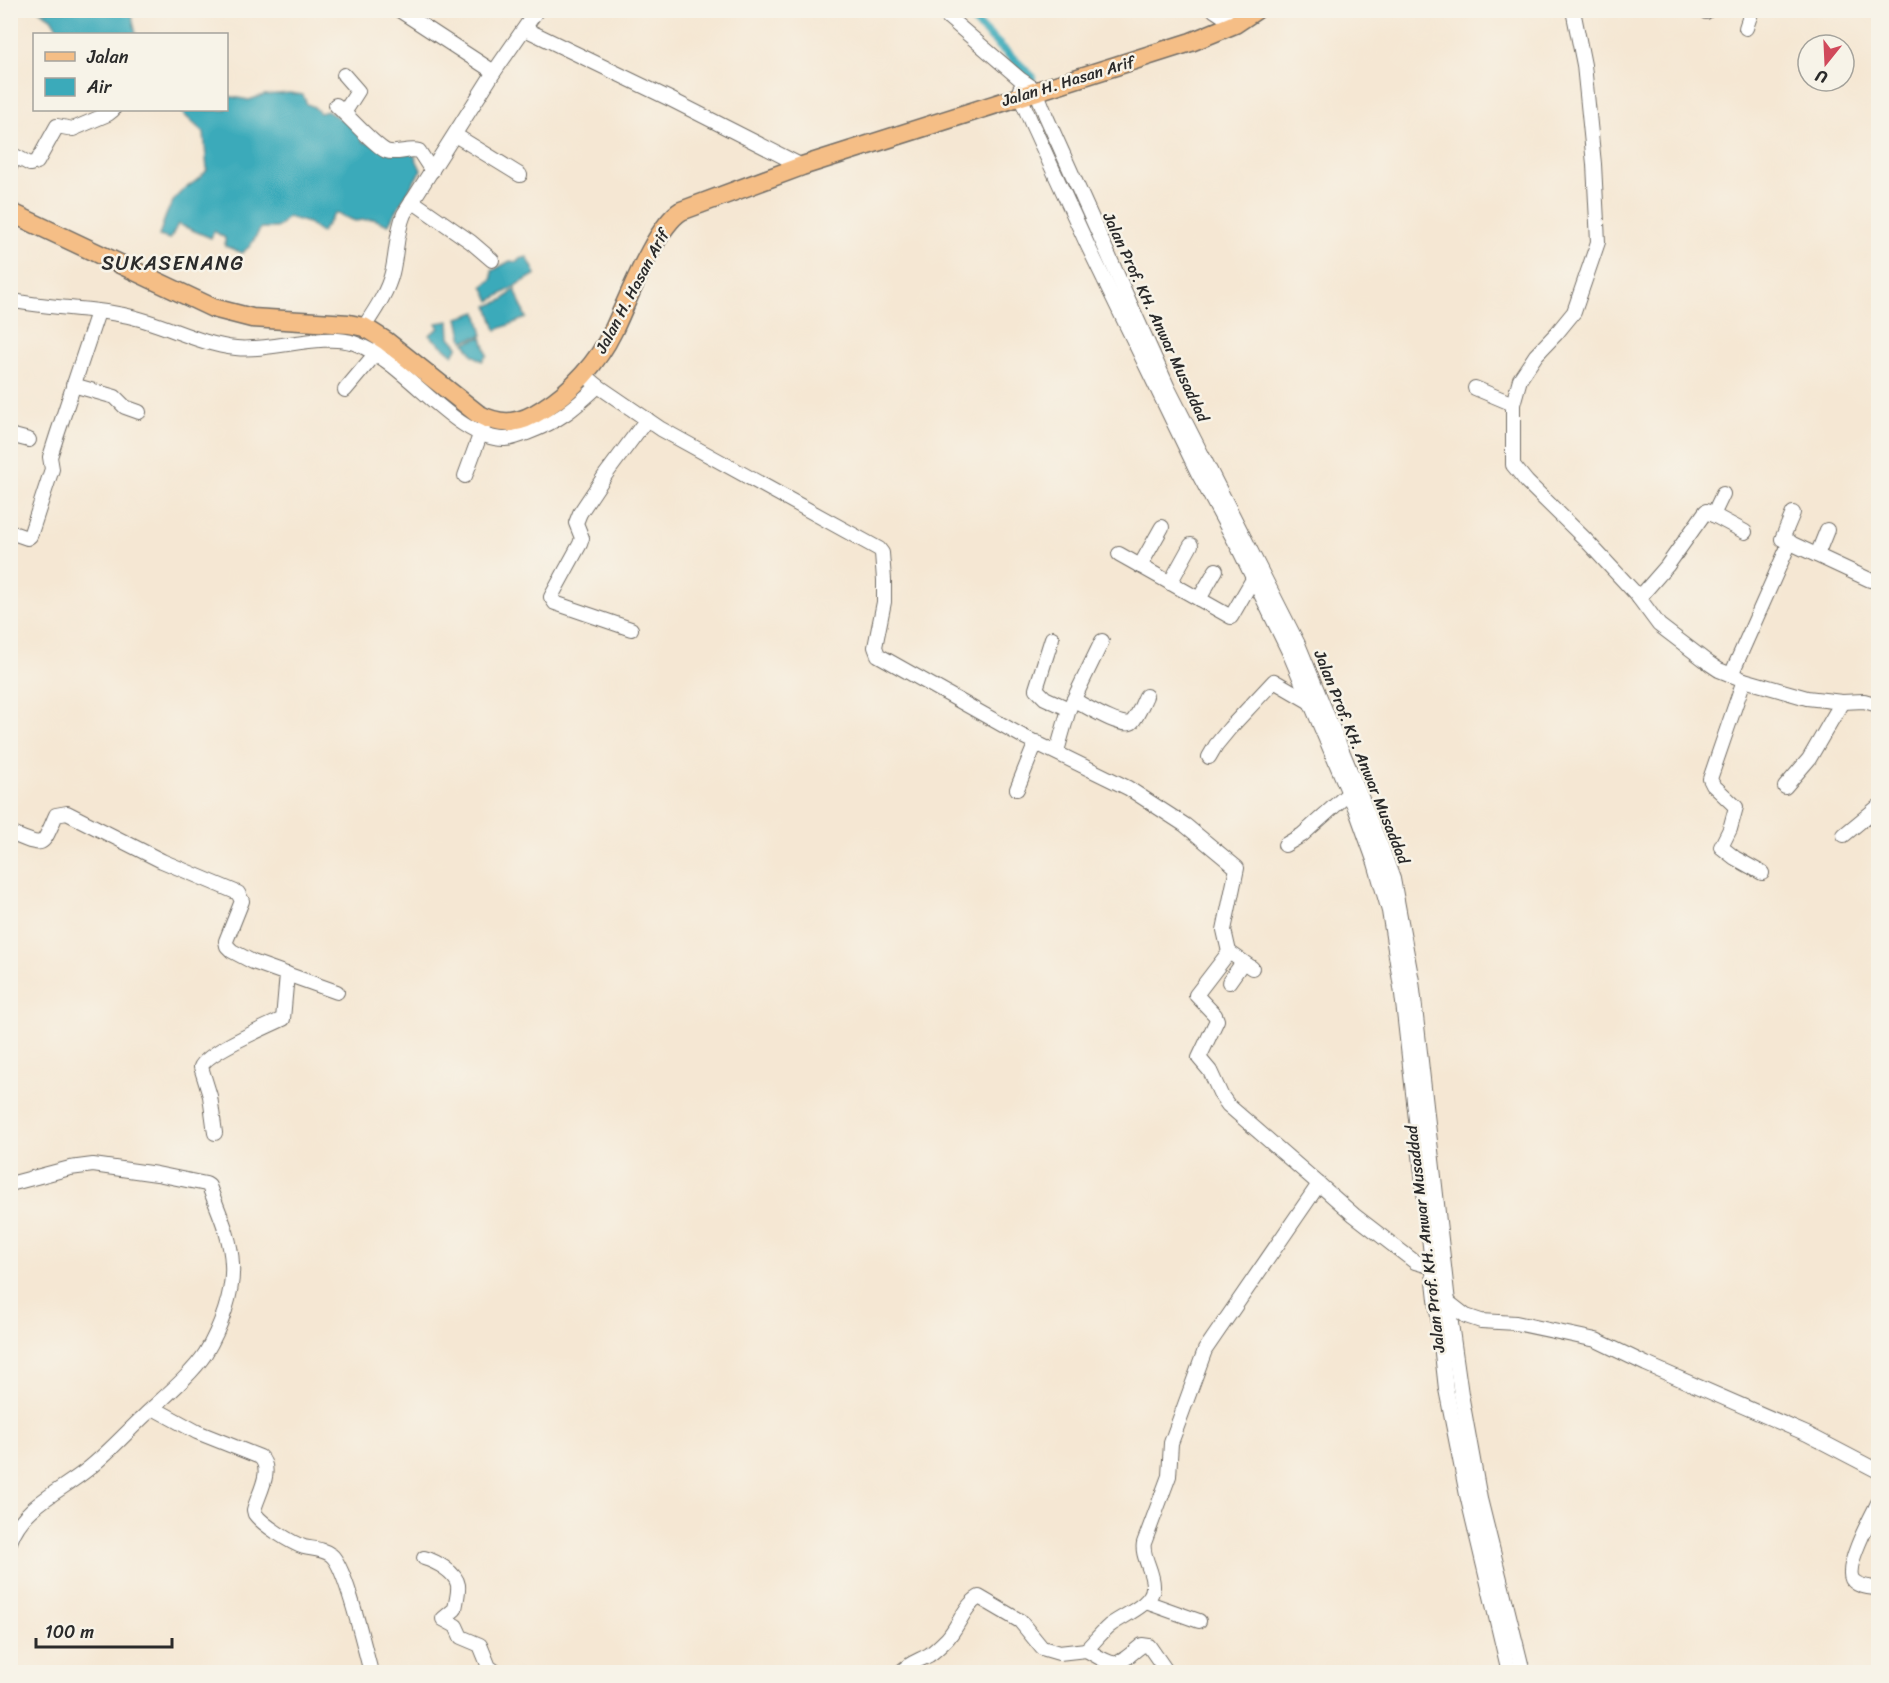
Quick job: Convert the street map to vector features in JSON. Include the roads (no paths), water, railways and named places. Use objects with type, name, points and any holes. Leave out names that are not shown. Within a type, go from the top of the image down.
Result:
[{"type":"main road","name":"Jalan H. Hasan Arif","points":[[12,215],[225,312],[252,318],[350,324],[364,327],[381,347],[483,426],[509,424],[531,416],[591,380],[648,257],[676,214],[694,205],[802,166],[1191,42],[1228,16],[1256,10]]},
{"type":"street","points":[[399,10],[495,72]]},
{"type":"street","points":[[364,327],[389,283],[393,271],[397,232],[428,165],[455,135],[537,10]]},
{"type":"street","points":[[940,10],[1029,95]]},
{"type":"street","points":[[1573,10],[1586,87],[1594,164],[1598,242],[1574,312],[1530,363],[1520,379],[1513,404],[1512,456],[1514,468],[1584,538],[1639,598],[1659,625],[1710,664],[1738,677],[1807,698],[1842,702],[1864,700],[1878,705]]},
{"type":"street","points":[[1746,28],[1752,10]]},
{"type":"street","points":[[525,28],[802,166]]},
{"type":"street","points":[[344,75],[358,91],[340,109],[384,150],[397,152],[413,149],[419,151],[428,165]]},
{"type":"street","name":"Jalan Prof. KH. Anwar Musaddad","points":[[1029,95],[1046,116],[1168,388],[1285,616],[1332,738],[1349,793],[1381,863]]},
{"type":"street","name":"Jalan Prof. KH. Anwar Musaddad","points":[[1029,95],[1031,122],[1163,403],[1289,652],[1310,702],[1332,738],[1366,805],[1381,863],[1429,1179],[1452,1426],[1509,1672]]},
{"type":"street","points":[[12,159],[34,164],[57,126],[72,129],[112,111]]},
{"type":"street","points":[[455,135],[520,175]]},
{"type":"street","points":[[412,201],[471,242],[492,260]]},
{"type":"street","points":[[10,300],[38,307],[128,316],[184,336],[236,348],[342,340],[381,347],[345,390]]},
{"type":"street","points":[[10,532],[27,538],[30,536],[52,469],[50,457],[98,312]]},
{"type":"street","points":[[591,380],[647,419],[733,470],[879,549],[884,580],[884,602],[875,647],[877,654],[1036,742],[1128,788],[1185,825],[1237,868],[1224,930],[1229,952],[1248,965],[1229,982]]},
{"type":"street","points":[[73,385],[115,397],[125,407],[139,412]]},
{"type":"street","points":[[1475,388],[1513,404]]},
{"type":"street","points":[[631,628],[555,603],[550,597],[580,544],[582,538],[576,523],[580,513],[647,419]]},
{"type":"street","points":[[465,476],[483,426]]},
{"type":"street","points":[[10,435],[29,440]]},
{"type":"street","points":[[1713,515],[1723,494]]},
{"type":"street","points":[[1639,598],[1667,566],[1706,511],[1745,532]]},
{"type":"street","points":[[1792,513],[1782,539],[1870,580]]},
{"type":"street","points":[[1140,566],[1162,527]]},
{"type":"street","points":[[1817,555],[1827,530]]},
{"type":"street","points":[[1761,873],[1721,847],[1730,829],[1736,807],[1713,785],[1710,779],[1738,677],[1790,542]]},
{"type":"street","points":[[1170,583],[1191,545]]},
{"type":"street","points":[[1119,554],[1231,617],[1253,579]]},
{"type":"street","points":[[1199,600],[1216,570]]},
{"type":"street","points":[[1052,638],[1035,689],[1045,698],[1072,705],[1118,723],[1128,724],[1132,722],[1146,696]]},
{"type":"street","points":[[1056,751],[1072,705],[1102,641]]},
{"type":"street","points":[[1209,757],[1230,728],[1274,681],[1310,702]]},
{"type":"street","points":[[1785,787],[1809,759],[1842,702]]},
{"type":"street","points":[[1017,789],[1036,742]]},
{"type":"street","points":[[1285,845],[1302,835],[1349,793]]},
{"type":"street","points":[[1844,835],[1878,807]]},
{"type":"street","points":[[10,833],[35,843],[41,843],[45,840],[56,815],[67,813],[162,861],[238,893],[242,901],[226,941],[232,951],[253,962],[338,992]]},
{"type":"street","points":[[1229,952],[1196,995],[1217,1020],[1198,1058],[1210,1071],[1221,1095],[1228,1105],[1354,1215],[1419,1265],[1433,1267]]},
{"type":"street","points":[[215,1133],[202,1063],[259,1029],[283,1019],[287,974]]},
{"type":"street","points":[[10,1184],[70,1168],[100,1165],[157,1174],[208,1186],[228,1234],[232,1264],[231,1288],[220,1321],[204,1355],[153,1408],[88,1468],[34,1507],[10,1542]]},
{"type":"street","name":"Jalan Prof. KH. Anwar Musaddad","points":[[1429,1179],[1433,1267],[1461,1395],[1480,1499],[1523,1672]]},
{"type":"street","points":[[1086,1650],[1110,1625],[1146,1602],[1152,1595],[1150,1567],[1143,1549],[1144,1543],[1168,1476],[1170,1443],[1205,1350],[1319,1184]]},
{"type":"street","points":[[1442,1303],[1481,1321],[1515,1323],[1596,1340],[1807,1434],[1878,1471]]},
{"type":"street","points":[[153,1408],[196,1432],[265,1461],[267,1468],[254,1510],[255,1514],[278,1533],[302,1546],[330,1554],[335,1560],[343,1577],[371,1672]]},
{"type":"street","points":[[1878,1503],[1862,1535],[1851,1574],[1853,1581],[1857,1584],[1878,1589]]},
{"type":"street","points":[[424,1558],[439,1564],[456,1580],[458,1585],[454,1609],[443,1619],[456,1626],[461,1637],[482,1647],[489,1667],[496,1672]]},
{"type":"street","points":[[901,1672],[914,1661],[929,1655],[948,1637],[971,1604],[979,1597],[1020,1622],[1042,1648],[1059,1653],[1086,1650],[1107,1663],[1116,1665],[1146,1645],[1167,1672]]},
{"type":"street","points":[[1146,1602],[1199,1621]]},
{"type":"water","points":[[40,11],[131,11],[136,33],[60,33],[51,18]]},
{"type":"water","points":[[290,93],[303,95],[307,104],[320,113],[327,111],[348,123],[364,142],[413,152],[421,170],[388,225],[374,219],[355,221],[335,213],[321,233],[308,223],[288,217],[277,228],[261,228],[250,246],[242,253],[225,246],[225,238],[214,231],[211,238],[178,224],[170,239],[159,236],[173,201],[207,170],[204,133],[180,111],[228,111],[228,96],[249,100],[264,95]]},
{"type":"water","points":[[527,257],[536,274],[490,301],[483,286],[492,279],[492,271],[510,261],[517,262]]},
{"type":"water","points":[[515,289],[526,318],[496,330],[488,306],[503,300]]},
{"type":"water","points":[[477,312],[483,335],[463,341],[458,318]]},
{"type":"water","points":[[449,321],[450,337],[458,346],[453,355],[429,335],[439,328],[436,323]]},
{"type":"water","points":[[482,337],[487,355],[482,361],[473,355],[465,343]]},
{"type":"waterway","points":[[963,10],[1032,77]]},
{"type":"district","name":"SUKASENANG","points":[[173,263]]}]
